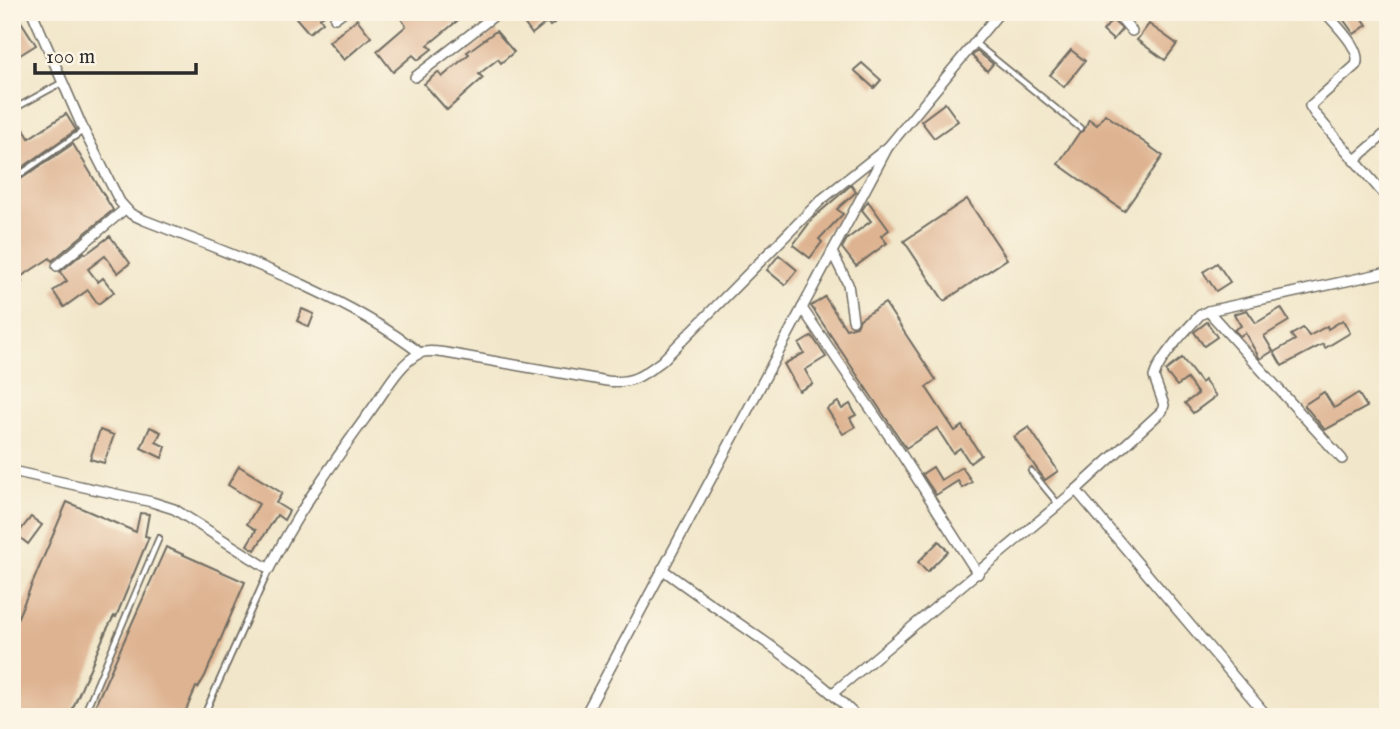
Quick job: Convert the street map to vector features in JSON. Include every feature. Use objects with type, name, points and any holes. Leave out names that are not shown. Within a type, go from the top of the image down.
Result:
[{"type":"street","points":[[32,12],[84,131],[125,209],[144,220],[269,269],[312,289],[385,329],[420,353],[446,353],[607,381],[623,383],[633,380],[662,361],[821,200],[888,147]]},
{"type":"street","points":[[415,76],[499,12]]},
{"type":"street","points":[[584,717],[888,147],[1000,12]]},
{"type":"street","points":[[1116,12],[1132,32]]},
{"type":"street","points":[[1325,12],[1357,51],[1359,60],[1310,106],[1388,199]]},
{"type":"street","points":[[1354,161],[1388,131]]},
{"type":"street","points":[[57,266],[125,209]]},
{"type":"street","points":[[832,252],[848,284],[853,320]]},
{"type":"street","points":[[833,693],[1059,505],[1163,409],[1155,373],[1193,323],[1208,311],[1388,272]]},
{"type":"street","points":[[802,308],[902,455],[978,574]]},
{"type":"street","points":[[1208,311],[1342,459]]},
{"type":"street","points":[[12,471],[174,509],[269,569],[291,526],[327,471],[400,371],[420,353]]},
{"type":"street","points":[[1076,490],[1268,717]]},
{"type":"street","points":[[662,569],[769,644],[833,693],[857,717]]},
{"type":"street","points":[[1378,717],[1388,705]]},
{"type":"lane","points":[[974,43],[1080,128]]},
{"type":"lane","points":[[12,110],[64,82]]},
{"type":"lane","points":[[12,180],[84,131]]},
{"type":"lane","points":[[1031,471],[1059,505]]},
{"type":"lane","points":[[83,717],[159,538]]},
{"type":"lane","points":[[203,717],[269,569]]},
{"type":"building","points":[[12,12],[15,12],[36,45],[12,60]]},
{"type":"building","points":[[291,12],[328,12],[320,18],[323,22],[309,33]]},
{"type":"building","points":[[397,12],[468,12],[428,45],[432,49],[418,60],[413,55],[393,72],[377,51],[406,26]]},
{"type":"building","points":[[516,12],[568,12],[550,26],[547,22],[532,34]]},
{"type":"building","points":[[1338,12],[1358,12],[1367,25],[1354,34]]},
{"type":"building","points":[[357,19],[371,37],[344,60],[329,42]]},
{"type":"building","points":[[1112,20],[1122,29],[1113,40],[1103,31]]},
{"type":"building","points":[[1149,24],[1177,44],[1165,60],[1137,40]]},
{"type":"building","points":[[496,31],[514,52],[501,63],[498,59],[479,74],[483,78],[447,110],[424,84],[438,72],[442,77],[469,54],[467,52]]},
{"type":"building","points":[[1071,50],[1085,61],[1064,87],[1050,75]]},
{"type":"building","points":[[977,51],[993,64],[987,71],[972,56]]},
{"type":"building","points":[[862,63],[881,80],[874,88],[854,70]]},
{"type":"building","points":[[945,103],[958,121],[934,138],[921,121]]},
{"type":"building","points":[[15,114],[29,138],[66,114],[76,130],[20,169],[16,162],[12,164],[12,115]]},
{"type":"building","points":[[1105,114],[1163,156],[1124,211],[1058,164],[1079,133],[1084,130],[1089,119],[1097,125]]},
{"type":"building","points":[[73,144],[113,210],[52,261],[50,258],[19,278],[22,282],[12,289],[12,185]]},
{"type":"building","points":[[851,185],[856,192],[837,209],[843,214],[819,239],[822,242],[810,258],[793,245],[813,218]]},
{"type":"building","points":[[967,199],[1007,259],[944,301],[904,241]]},
{"type":"building","points":[[868,201],[889,230],[881,236],[887,243],[856,266],[842,248],[847,239],[871,221],[862,210]]},
{"type":"building","points":[[110,236],[130,263],[118,273],[105,256],[88,269],[98,282],[103,278],[114,292],[98,304],[88,290],[64,307],[53,291],[67,281],[60,272],[84,252],[86,254]]},
{"type":"building","points":[[779,255],[797,270],[785,285],[767,270]]},
{"type":"building","points":[[1217,263],[1230,282],[1216,291],[1203,272]]},
{"type":"building","points":[[825,297],[846,329],[857,326],[860,319],[885,303],[936,380],[926,387],[955,431],[962,426],[981,455],[970,463],[960,448],[953,453],[937,428],[906,448],[811,306]]},
{"type":"building","points":[[1281,308],[1289,321],[1264,336],[1273,351],[1260,359],[1245,333],[1240,336],[1234,330],[1241,326],[1234,314],[1247,310],[1256,323]]},
{"type":"building","points":[[302,309],[314,314],[309,327],[297,321]]},
{"type":"building","points":[[1343,320],[1350,333],[1325,348],[1323,344],[1282,366],[1274,352],[1295,340],[1291,335],[1303,328],[1309,336]]},
{"type":"building","points":[[1207,322],[1217,337],[1204,346],[1194,332]]},
{"type":"building","points":[[812,336],[826,357],[805,370],[813,384],[799,391],[784,364],[804,353],[799,344]]},
{"type":"building","points":[[1182,358],[1201,383],[1204,380],[1216,396],[1193,413],[1185,403],[1198,394],[1187,379],[1177,386],[1165,371]]},
{"type":"building","points":[[1324,392],[1334,408],[1358,393],[1367,407],[1325,430],[1304,405]]},
{"type":"building","points":[[838,402],[842,409],[850,404],[856,415],[850,418],[855,427],[843,434],[827,409]]},
{"type":"building","points":[[150,427],[161,432],[156,442],[166,447],[162,458],[141,448]]},
{"type":"building","points":[[1029,427],[1058,471],[1045,480],[1014,437]]},
{"type":"building","points":[[100,430],[114,435],[104,463],[90,459]]},
{"type":"building","points":[[239,466],[282,493],[276,503],[289,511],[284,520],[277,515],[255,550],[247,545],[256,530],[247,524],[259,504],[228,485]]},
{"type":"building","points":[[933,467],[941,480],[962,467],[972,482],[962,488],[958,481],[936,495],[922,474]]},
{"type":"building","points":[[67,502],[136,532],[140,513],[149,514],[145,536],[149,537],[116,617],[114,616],[106,631],[69,717],[12,717],[12,631]]},
{"type":"building","points":[[31,517],[42,525],[28,544],[17,535]]},
{"type":"building","points":[[939,541],[948,551],[927,572],[918,562]]},
{"type":"building","points":[[166,547],[245,582],[205,676],[198,688],[196,687],[183,717],[90,717]]}]
